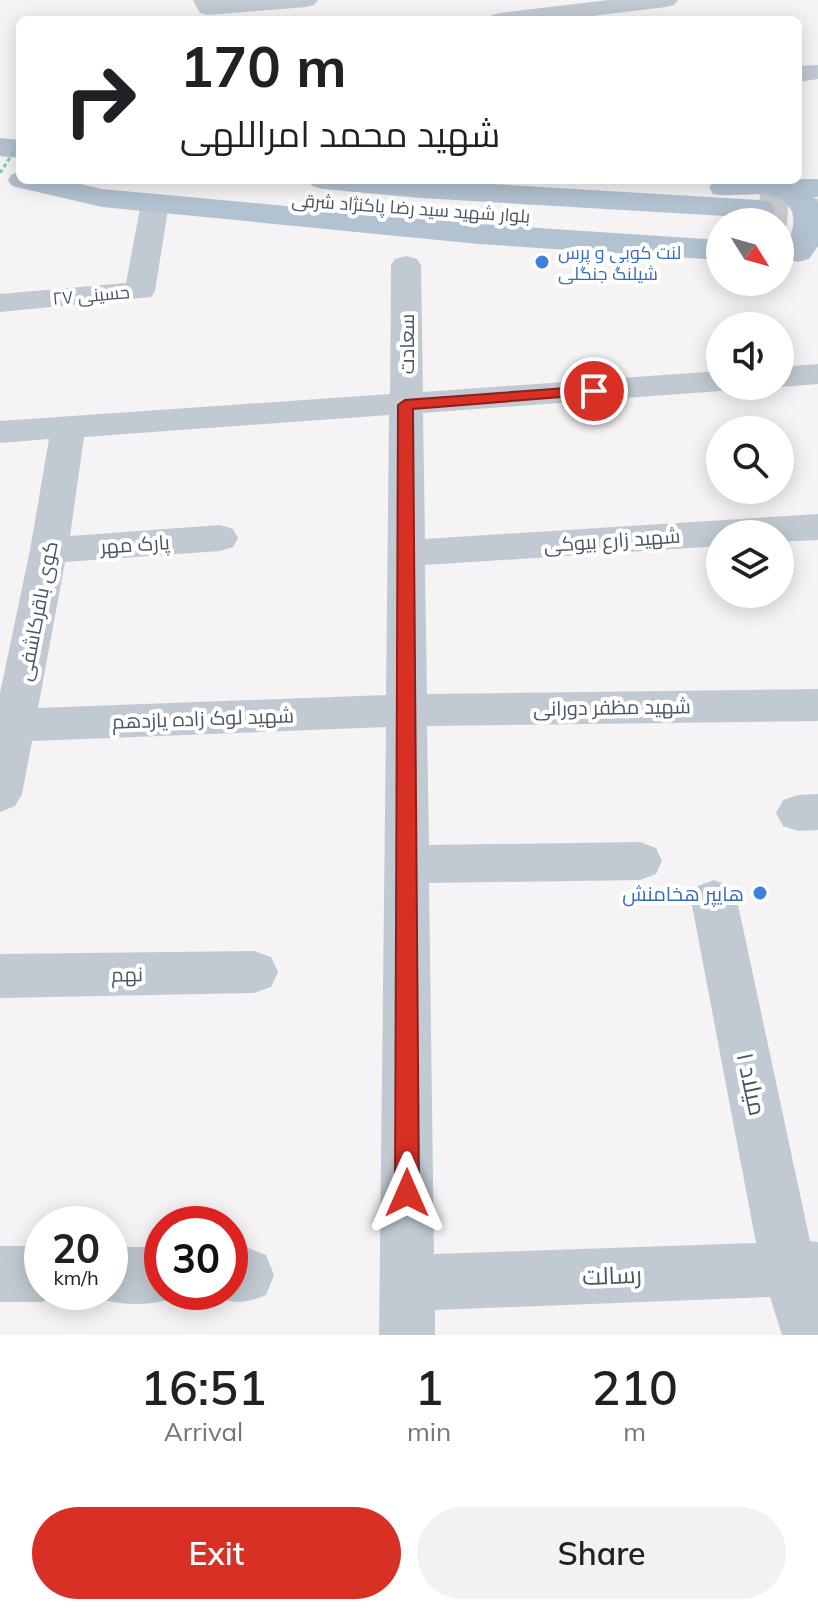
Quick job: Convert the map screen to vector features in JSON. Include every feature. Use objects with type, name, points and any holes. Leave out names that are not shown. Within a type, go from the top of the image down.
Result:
[{"type":"main road","points":[[45,184],[102,198],[479,234],[706,249]]},
{"type":"main road","name":"بلوار شهید سید رضا پاکنژاد شرقی","points":[[143,184],[409,210],[706,227]]},
{"type":"main road","name":"بلوار شهید سید رضا پاکنژاد شرقی","points":[[367,184],[742,208]]},
{"type":"main road","points":[[681,184],[818,188]]},
{"type":"main road","points":[[785,189],[801,199],[817,221],[817,233],[799,254]]},
{"type":"street","points":[[533,16],[666,0]]},
{"type":"street","points":[[208,9],[316,3]]},
{"type":"street","name":"حسینی ۲۷","points":[[0,303],[140,291],[155,203]]},
{"type":"street","name":"سعادت","points":[[406,265],[407,1309]]},
{"type":"street","points":[[794,376],[818,374]]},
{"type":"street","points":[[0,432],[706,382]]},
{"type":"street","name":"کوی باقرکاشفی","points":[[0,794],[7,726],[49,550],[68,427]]},
{"type":"street","name":"شهید زارع بیوکی","points":[[406,553],[818,527]]},
{"type":"street","name":"پارک مهر","points":[[49,550],[220,538]]},
{"type":"street","name":"شهید مظفر دورانی","points":[[406,710],[818,705]]},
{"type":"street","name":"شهید لوک زاده یازدهم","points":[[7,726],[406,710]]},
{"type":"street","points":[[406,864],[640,861]]},
{"type":"street","name":"میلاد ۱","points":[[714,900],[804,1268],[810,1335]]},
{"type":"street","name":"نهم","points":[[0,976],[254,972]]},
{"type":"street","name":"رسالت","points":[[407,1309],[804,1268]]},
{"type":"street","points":[[0,1274],[24,1274]]},
{"type":"path","points":[[0,174],[16,148]]},
{"type":"tunnel","points":[[794,211],[818,213]]},
{"type":"place","name":"لنت کوبی و پرس شیلنگ‌ جنگلی","points":[[542,262]]},
{"type":"place","name":"هایپر هخامنش","points":[[760,893]]},
{"type":"route","points":[[407,1193],[405,405],[594,391]]}]
